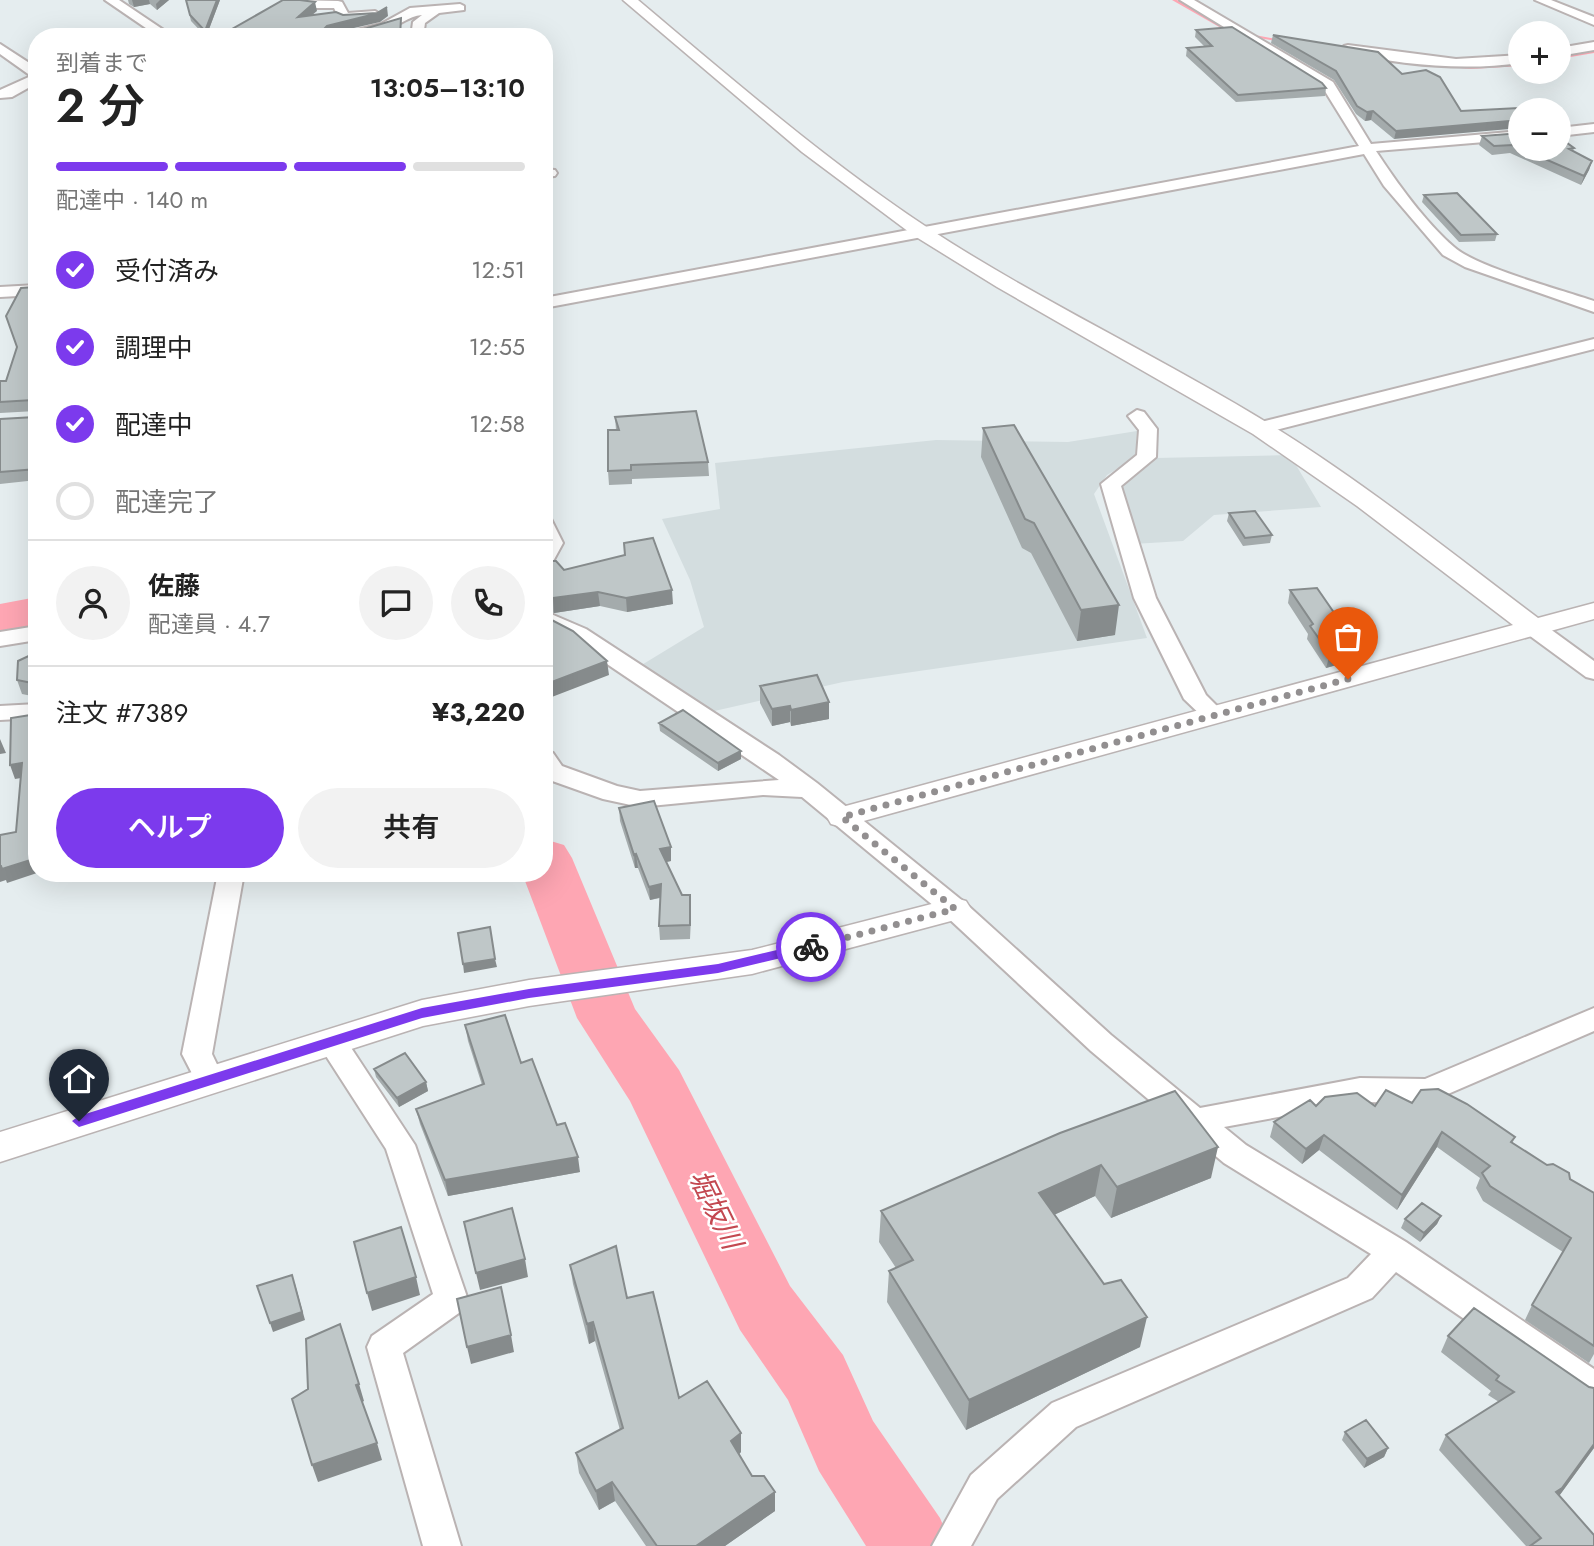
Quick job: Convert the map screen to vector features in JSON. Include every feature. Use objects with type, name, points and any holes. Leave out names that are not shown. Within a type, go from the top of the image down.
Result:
[{"type":"street","points":[[111,0],[155,28]]},
{"type":"street","points":[[298,0],[302,5],[338,4],[344,17],[460,8],[452,0]]},
{"type":"street","points":[[630,0],[738,93],[867,194],[922,232],[1260,428],[1347,486],[1594,672]]},
{"type":"street","points":[[1186,0],[1328,85],[1389,183],[1449,252],[1471,264],[1594,307]]},
{"type":"street","points":[[1541,0],[1594,21]]},
{"type":"street","points":[[418,28],[419,22],[435,11]]},
{"type":"street","points":[[380,28],[410,12]]},
{"type":"street","points":[[1242,33],[1276,37]]},
{"type":"street","points":[[1571,50],[1594,46]]},
{"type":"street","points":[[0,48],[28,69]]},
{"type":"street","points":[[1339,48],[1456,63],[1508,61]]},
{"type":"street","points":[[0,94],[28,81]]},
{"type":"street","points":[[1571,131],[1594,128]]},
{"type":"street","points":[[553,301],[1367,148],[1508,136]]},
{"type":"street","points":[[0,292],[28,290]]},
{"type":"street","points":[[1260,428],[1594,344]]},
{"type":"street","points":[[1137,416],[1148,429],[1146,457],[1111,484],[1145,598],[1196,699],[1214,715]]},
{"type":"street","points":[[842,817],[1594,611]]},
{"type":"street","points":[[553,622],[578,634],[771,760],[955,909],[1101,1043],[1235,1154],[1394,1252],[1594,1389]]},
{"type":"street","points":[[0,639],[28,634]]},
{"type":"street","points":[[0,713],[28,711]]},
{"type":"street","points":[[553,772],[581,783],[640,799],[763,787],[808,789]]},
{"type":"street","points":[[209,1079],[197,1054],[229,882]]},
{"type":"street","points":[[0,1147],[422,1013],[535,993],[752,962],[955,909]]},
{"type":"street","points":[[1194,1121],[1360,1090],[1427,1091],[1594,1019]]},
{"type":"street","points":[[332,1042],[400,1145],[451,1300],[384,1347],[442,1546]]},
{"type":"street","points":[[951,1546],[982,1490],[1064,1415],[1360,1288],[1394,1252]]},
{"type":"shaded area","points":[[1137,431],[1135,458],[1107,475],[1094,494],[1147,638],[843,682],[710,712],[640,666],[704,627],[690,580],[662,519],[720,509],[715,463],[936,440],[1068,442]]},
{"type":"shaded area","points":[[1290,455],[1321,507],[1214,515],[1183,541],[1133,544],[1117,487],[1156,458]]},
{"type":"building","points":[[186,0],[217,0],[206,28],[202,28],[190,15]]},
{"type":"building","points":[[283,0],[315,2],[298,17],[336,12],[343,15],[377,13],[387,7],[379,13],[325,28],[234,28]]},
{"type":"building","points":[[401,18],[400,28],[367,28]]},
{"type":"building","points":[[1232,27],[1326,88],[1238,95],[1187,48],[1212,46],[1196,30]]},
{"type":"building","points":[[1273,35],[1378,52],[1402,74],[1426,70],[1440,77],[1461,111],[1508,109],[1508,121],[1396,131],[1373,111],[1367,112],[1357,106],[1336,71]]},
{"type":"building","points":[[1508,134],[1508,145],[1494,146],[1482,136]]},
{"type":"building","points":[[1571,150],[1592,161],[1584,176],[1550,161],[1571,161]]},
{"type":"building","points":[[1457,193],[1497,234],[1461,235],[1424,195]]},
{"type":"building","points":[[28,287],[28,400],[0,402],[0,381],[6,381],[17,347],[6,316],[21,288]]},
{"type":"building","points":[[696,411],[708,462],[631,465],[631,470],[608,471],[608,430],[619,430],[615,417]]},
{"type":"building","points":[[28,417],[28,470],[0,472],[0,419]]},
{"type":"building","points":[[1014,425],[1119,605],[1081,610],[1034,523],[1025,519],[983,428]]},
{"type":"building","points":[[1255,511],[1272,535],[1245,538],[1229,513]]},
{"type":"building","points":[[653,538],[672,590],[626,598],[598,592],[553,598],[553,561],[564,570],[625,555],[624,543]]},
{"type":"building","points":[[1317,588],[1357,646],[1330,654],[1310,626],[1313,624],[1290,590]]},
{"type":"building","points":[[553,621],[573,631],[607,661],[553,682]]},
{"type":"building","points":[[28,656],[28,682],[17,680],[18,661]]},
{"type":"building","points":[[817,675],[829,702],[791,710],[790,706],[772,709],[760,686]]},
{"type":"building","points":[[683,710],[741,751],[718,763],[659,723]]},
{"type":"building","points":[[28,715],[28,861],[2,869],[0,835],[16,832],[22,763],[10,765],[11,718]]},
{"type":"building","points":[[654,801],[671,847],[660,849],[682,895],[690,895],[690,925],[659,926],[661,884],[649,887],[636,854],[634,855],[619,808]]},
{"type":"building","points":[[490,927],[495,959],[463,964],[458,933]]},
{"type":"building","points":[[505,1015],[521,1063],[532,1059],[557,1125],[565,1123],[578,1157],[445,1180],[416,1109],[484,1084],[465,1025]]},
{"type":"building","points":[[405,1053],[426,1082],[397,1098],[374,1069]]},
{"type":"building","points":[[1438,1089],[1467,1104],[1515,1137],[1511,1142],[1547,1165],[1553,1164],[1569,1173],[1570,1179],[1594,1193],[1594,1346],[1532,1305],[1571,1238],[1490,1186],[1482,1173],[1490,1166],[1442,1132],[1402,1195],[1324,1135],[1306,1149],[1274,1122],[1310,1100],[1316,1106],[1325,1097],[1357,1093],[1375,1106],[1386,1090],[1412,1103],[1421,1090]]},
{"type":"building","points":[[1175,1091],[1218,1147],[1117,1187],[1101,1165],[1039,1193],[1104,1284],[1121,1280],[1147,1317],[969,1400],[889,1271],[913,1260],[881,1211],[1060,1133]]},
{"type":"building","points":[[1422,1203],[1441,1216],[1424,1233],[1405,1219]]},
{"type":"building","points":[[512,1208],[525,1259],[476,1273],[464,1222]]},
{"type":"building","points":[[401,1227],[416,1277],[367,1293],[354,1242]]},
{"type":"building","points":[[616,1246],[627,1298],[653,1292],[679,1398],[707,1381],[741,1433],[731,1441],[752,1476],[764,1476],[775,1492],[696,1546],[657,1546],[612,1482],[596,1491],[576,1453],[623,1428],[593,1322],[587,1324],[570,1265]]},
{"type":"building","points":[[292,1275],[302,1312],[270,1323],[257,1286]]},
{"type":"building","points":[[501,1287],[511,1335],[467,1347],[457,1299]]},
{"type":"building","points":[[1474,1308],[1594,1388],[1594,1444],[1562,1488],[1556,1492],[1594,1535],[1594,1546],[1530,1546],[1541,1538],[1446,1435],[1514,1392],[1496,1380],[1499,1376],[1448,1336]]},
{"type":"building","points":[[340,1324],[359,1384],[356,1385],[377,1443],[312,1465],[292,1399],[308,1389],[306,1339]]},
{"type":"building","points":[[1366,1420],[1388,1448],[1367,1459],[1345,1432]]},
{"type":"waterway","points":[[1174,0],[1230,31]]},
{"type":"waterway","points":[[1244,34],[1282,41]]},
{"type":"waterway","points":[[1571,56],[1594,52]]},
{"type":"waterway","points":[[1413,63],[1471,68],[1508,66]]},
{"type":"waterway","name":"堀坂川","points":[[0,618],[28,613]]},
{"type":"waterway","name":"堀坂川","points":[[553,880],[608,1018],[656,1088],[765,1308],[817,1379],[846,1446],[912,1546]]},
{"type":"way so far","points":[[811,947],[955,909],[842,817],[1348,679]]},
{"type":"route","points":[[79,1121],[422,1013],[529,993],[718,969],[811,947]]}]
